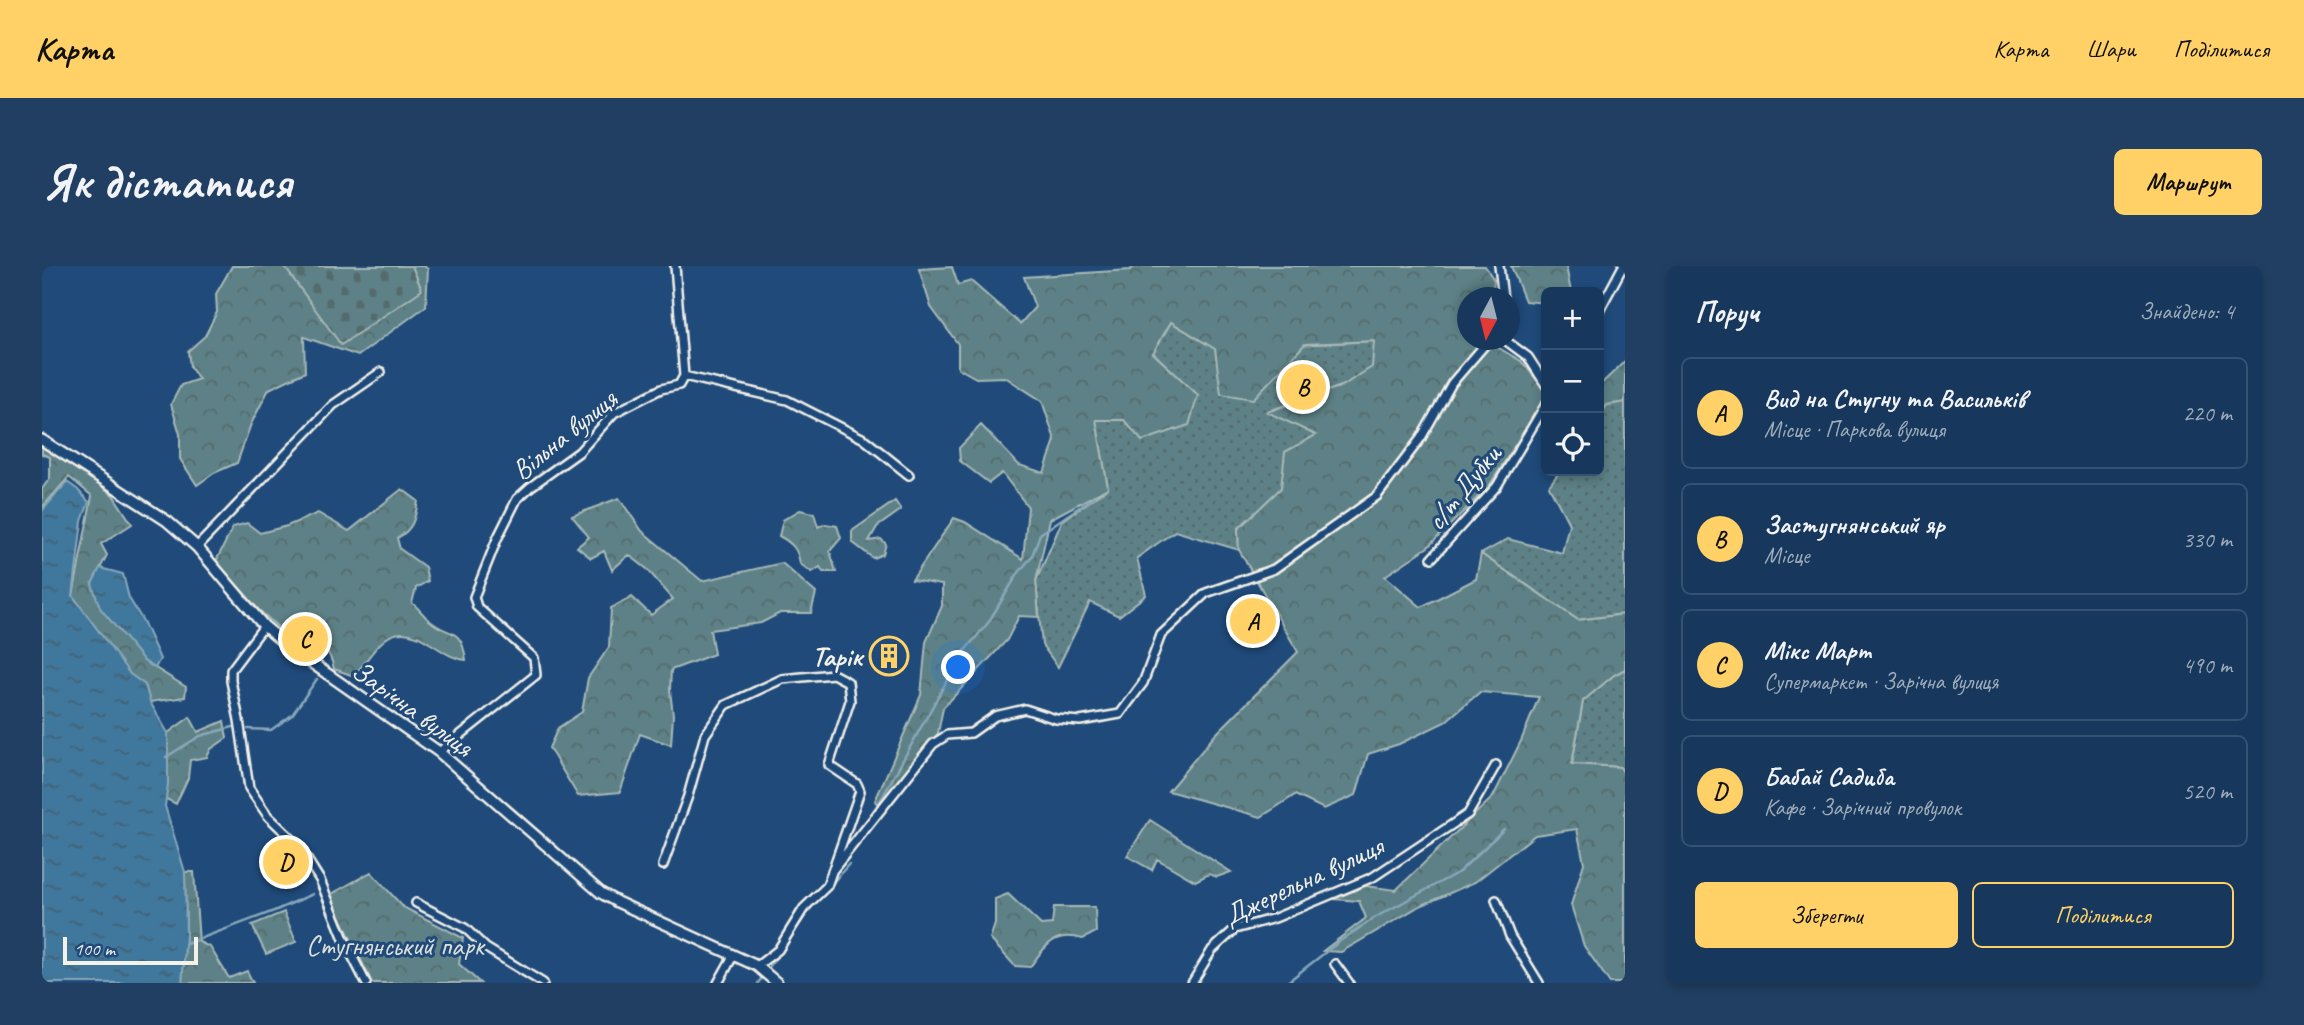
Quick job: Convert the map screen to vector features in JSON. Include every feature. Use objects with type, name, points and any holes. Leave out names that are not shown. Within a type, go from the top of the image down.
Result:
[{"type":"street","points":[[675,266],[684,376],[787,400],[864,439],[909,475]]},
{"type":"street","points":[[1499,266],[1502,287]]},
{"type":"street","points":[[1604,302],[1623,266]]},
{"type":"street","points":[[832,871],[933,744],[947,735],[971,733],[996,716],[1025,709],[1056,719],[1080,722],[1120,714],[1143,682],[1161,635],[1206,593],[1274,569],[1377,496],[1415,445],[1452,383],[1480,350]]},
{"type":"street","points":[[1519,350],[1528,357],[1541,377]]},
{"type":"street","points":[[197,547],[333,405],[381,372]]},
{"type":"street","name":"Вільна вулиця","points":[[439,752],[536,675],[534,658],[477,607],[474,597],[497,539],[517,499],[579,452],[614,413],[661,389],[679,385],[684,376]]},
{"type":"street","name":"с/т Дубки","points":[[1432,558],[1497,486],[1541,412]]},
{"type":"street","name":"Зарічна вулиця","points":[[42,440],[167,521],[197,547],[264,626],[289,647],[439,752],[601,893],[757,966],[778,983]]},
{"type":"street","points":[[264,626],[231,670],[249,788],[268,816],[298,845],[320,880],[366,983]]},
{"type":"street","points":[[663,865],[688,796],[705,735],[726,705],[782,679],[833,674],[848,682],[850,701],[829,765],[857,785],[860,791],[827,886],[804,908],[778,950],[757,966]]},
{"type":"street","name":"Джерельна вулиця","points":[[1192,983],[1212,950],[1235,929],[1275,918],[1373,877],[1468,814],[1496,765]]},
{"type":"street","points":[[1496,900],[1510,936],[1539,983]]},
{"type":"street","points":[[416,902],[466,928],[486,948],[543,983]]},
{"type":"street","points":[[718,983],[733,957]]},
{"type":"street","points":[[1335,964],[1349,983]]},
{"type":"green space","points":[[232,266],[424,266],[428,269],[426,306],[358,356],[304,337],[305,372],[269,389],[251,424],[237,463],[214,473],[197,485],[180,459],[180,434],[171,404],[181,385],[199,379],[190,367],[188,351],[205,336],[217,312],[216,294]]},
{"type":"green space","points":[[284,266],[412,266],[422,290],[341,345]]},
{"type":"green space","points":[[1135,266],[1485,266],[1494,280],[1493,287],[1457,287],[1457,350],[1502,350],[1521,361],[1541,384],[1541,405],[1489,486],[1428,547],[1385,576],[1421,607],[1476,579],[1481,554],[1578,620],[1625,614],[1625,669],[1583,701],[1572,764],[1620,767],[1625,775],[1625,983],[1610,983],[1584,946],[1571,905],[1584,863],[1577,829],[1535,835],[1475,882],[1418,907],[1341,952],[1323,951],[1366,918],[1359,901],[1333,899],[1365,886],[1396,890],[1493,797],[1539,697],[1480,692],[1445,722],[1399,744],[1368,754],[1356,795],[1324,809],[1295,795],[1261,817],[1168,791],[1215,735],[1298,652],[1239,550],[1238,529],[1281,488],[1285,452],[1316,435],[1267,412],[1342,386],[1372,367],[1374,341],[1305,344],[1253,399],[1221,394],[1215,349],[1171,322],[1153,353],[1198,395],[1189,425],[1142,441],[1124,420],[1096,420],[1108,488],[1050,519],[1036,581],[1039,617],[1019,616],[1007,640],[943,708],[938,733],[880,808],[875,801],[921,695],[926,642],[942,606],[942,585],[912,580],[954,518],[965,522],[1023,559],[1028,507],[1002,473],[989,483],[960,461],[959,448],[981,425],[1019,465],[1044,473],[1055,440],[1042,401],[1005,377],[976,378],[958,368],[958,344],[931,307],[919,269],[952,267],[958,285],[971,281],[1020,324],[1035,307],[1024,277],[1130,270]]},
{"type":"green space","points":[[1511,266],[1566,266],[1570,287],[1541,287],[1541,303],[1525,301]]},
{"type":"green space","points":[[1171,322],[1215,349],[1375,341],[1373,367],[1342,386],[1268,411],[1317,436],[1286,452],[1281,488],[1238,529],[1239,550],[1175,531],[1137,558],[1146,595],[1119,616],[1090,602],[1058,667],[1042,645],[1036,581],[1062,521],[1108,488],[1096,420],[1125,420],[1198,395],[1153,353]]},
{"type":"green space","points":[[1625,361],[1625,402],[1607,405],[1604,410],[1604,381]]},
{"type":"green space","points":[[1625,402],[1625,614],[1578,620],[1481,554],[1508,539],[1562,553],[1569,524],[1549,486],[1556,476],[1604,476],[1604,410],[1607,405]]},
{"type":"green space","points":[[42,447],[86,474],[113,495],[132,524],[101,544],[107,555],[92,584],[144,661],[186,687],[185,697],[150,702],[145,685],[130,675],[73,596],[92,496],[69,477],[42,508],[42,489],[50,478],[50,457],[42,454]]},
{"type":"green space","points":[[402,489],[418,501],[412,523],[407,531],[397,538],[400,549],[425,567],[428,581],[416,588],[412,603],[436,625],[457,637],[464,649],[466,660],[452,656],[417,636],[405,633],[386,638],[354,676],[334,669],[326,650],[317,641],[300,628],[282,631],[258,609],[216,561],[233,527],[247,523],[260,533],[287,526],[318,513],[349,531]]},
{"type":"green space","points":[[619,498],[642,531],[702,581],[782,563],[816,593],[811,613],[780,613],[761,623],[710,630],[714,654],[671,670],[671,745],[640,734],[620,792],[578,796],[549,748],[558,728],[582,712],[588,678],[609,647],[611,608],[632,597],[651,615],[673,599],[647,569],[629,555],[612,570],[604,551],[591,558],[577,547],[589,537],[572,516]]},
{"type":"green space","points":[[895,501],[901,510],[877,527],[869,541],[881,539],[886,544],[883,554],[873,558],[852,542],[852,531]]},
{"type":"green space","points":[[800,510],[814,513],[818,527],[825,524],[837,526],[841,538],[830,551],[836,572],[823,572],[820,567],[812,572],[800,564],[794,547],[779,536],[783,520]]},
{"type":"green space","points":[[1625,669],[1625,775],[1620,767],[1572,764],[1583,701]]},
{"type":"green space","points":[[190,717],[198,732],[224,721],[227,738],[211,749],[207,757],[190,760],[188,778],[176,804],[166,799],[168,733]]},
{"type":"green space","points":[[1150,820],[1231,872],[1217,877],[1209,874],[1195,881],[1157,859],[1152,870],[1127,856]]},
{"type":"green space","name":"Стугнянський парк","points":[[185,872],[194,872],[199,942],[210,947],[229,978],[247,971],[253,983],[182,983],[186,935]]},
{"type":"green space","name":"Стугнянський парк","points":[[371,872],[403,907],[463,938],[459,964],[480,983],[372,983],[330,895]]},
{"type":"green space","points":[[1008,894],[1041,925],[1052,924],[1054,907],[1095,907],[1096,932],[1083,939],[1058,939],[1046,946],[1030,967],[1015,966],[990,939],[995,924],[995,899]]},
{"type":"green space","points":[[284,912],[296,942],[266,954],[252,925]]},
{"type":"water","points":[[67,482],[89,502],[82,521],[73,596],[130,674],[145,685],[150,702],[168,733],[165,806],[185,872],[186,935],[182,983],[42,983],[42,511]]},
{"type":"water","points":[[100,568],[123,574],[129,598],[160,659],[155,668],[144,661],[100,608],[92,584]]},
{"type":"waterway","points":[[856,836],[882,798],[961,655],[988,623],[1017,575],[1032,556],[1040,534],[1091,499]]},
{"type":"waterway","points":[[248,729],[271,730],[292,715],[317,679]]},
{"type":"waterway","points":[[166,757],[200,736],[233,727]]},
{"type":"waterway","points":[[1286,983],[1376,917],[1459,872],[1504,829]]},
{"type":"waterway","points":[[770,966],[811,908],[849,864]]},
{"type":"waterway","points":[[186,944],[313,894]]},
{"type":"waterway","points":[[758,983],[761,979]]},
{"type":"place","name":"Застугнянський яр","points":[[1303,387]]},
{"type":"place","name":"Вид на Стугну та Васильків","points":[[1253,621]]},
{"type":"place","name":"Мікс Март","points":[[305,639]]},
{"type":"place","name":"Тарік","points":[[889,656]]},
{"type":"place","name":"Бабай Садиба","points":[[286,862]]}]
